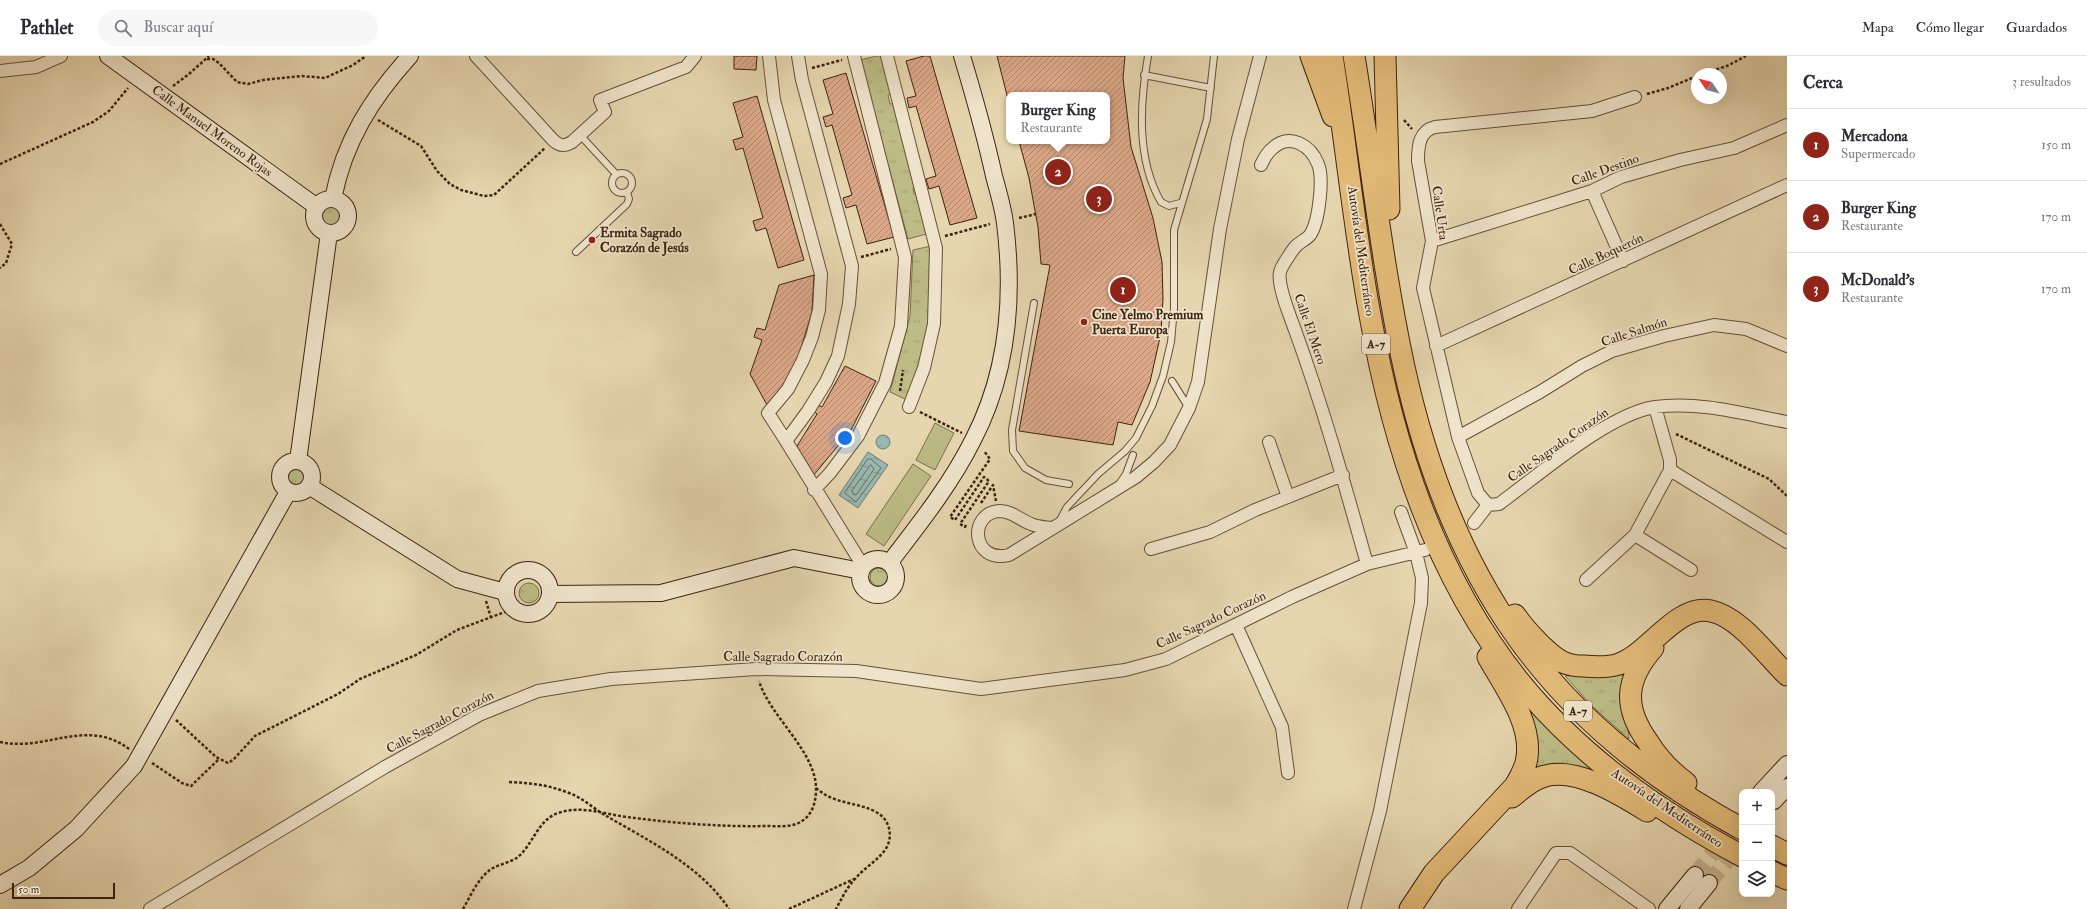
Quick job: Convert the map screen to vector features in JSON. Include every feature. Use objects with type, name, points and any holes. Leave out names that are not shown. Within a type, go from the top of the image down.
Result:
[{"type":"highway","points":[[1311,56],[1346,147]]},
{"type":"highway","name":"Autovía del Mediterráneo","points":[[1332,56],[1370,314],[1388,399],[1415,492],[1440,551],[1474,616],[1491,643],[1520,682],[1567,732],[1601,762],[1645,796],[1713,841],[1739,854]]},
{"type":"highway","name":"Autovía del Mediterráneo","points":[[1354,56],[1383,247],[1404,366],[1414,406],[1437,482],[1463,545],[1501,615],[1530,657],[1566,699],[1600,732],[1648,771],[1733,825]]},
{"type":"highway","points":[[1383,247],[1389,209],[1385,56]]},
{"type":"highway","points":[[1463,545],[1519,620],[1554,657],[1564,663],[1590,667],[1619,664],[1642,650],[1688,614],[1701,610],[1721,614],[1736,623],[1785,674]]},
{"type":"highway","points":[[1410,909],[1434,873],[1514,786],[1524,770],[1527,748],[1525,730],[1519,713],[1482,646],[1474,616]]},
{"type":"highway","points":[[1676,622],[1639,666],[1631,689],[1632,713],[1640,731],[1660,759],[1678,777],[1714,806],[1733,825]]},
{"type":"highway","points":[[1475,829],[1531,782],[1543,776],[1556,774],[1582,779],[1604,787],[1684,834],[1713,841]]},
{"type":"highway","points":[[1775,848],[1787,854]]},
{"type":"highway","points":[[1775,874],[1787,880]]},
{"type":"street","points":[[0,71],[36,67],[61,56]]},
{"type":"street","name":"Calle Manuel Moreno Rojas","points":[[108,56],[317,207]]},
{"type":"street","points":[[333,199],[336,182],[348,148],[365,113],[391,76],[410,56]]},
{"type":"street","points":[[476,56],[553,140],[558,144],[565,146],[580,135],[605,112],[600,100],[686,67],[695,56]]},
{"type":"street","points":[[769,56],[774,100],[821,274],[819,310],[804,360],[788,389],[768,413],[786,440],[814,490],[862,569]]},
{"type":"street","points":[[786,440],[816,400],[838,356],[849,304],[852,266],[798,56]]},
{"type":"street","points":[[814,490],[830,473],[858,436],[885,383],[901,326],[905,257],[854,56]]},
{"type":"street","points":[[887,56],[934,238],[937,277],[934,324],[924,368],[909,407]]},
{"type":"street","points":[[890,562],[936,502],[974,439],[993,390],[1006,340],[1010,281],[1005,221],[981,119],[962,56]]},
{"type":"street","points":[[1055,526],[1031,524],[1006,512],[998,511],[984,518],[978,532],[981,547],[994,556],[1009,555],[1136,477],[1154,462],[1170,445],[1189,408],[1198,382],[1220,229],[1238,139],[1260,56]]},
{"type":"street","name":"Calle Urta","points":[[1488,505],[1478,493],[1458,436],[1423,288],[1432,241],[1418,161],[1418,148],[1427,129],[1592,111],[1635,97]]},
{"type":"street","name":"Calle Destino","points":[[1432,241],[1592,191],[1621,177],[1680,160],[1734,148],[1787,125]]},
{"type":"street","name":"Calle El Mero","points":[[1261,165],[1274,146],[1290,141],[1299,142],[1307,147],[1318,165],[1321,188],[1317,217],[1310,235],[1295,247],[1280,272],[1284,299],[1312,376],[1343,475],[1367,564]]},
{"type":"street","name":"Calle Boquerón","points":[[1436,346],[1787,186]]},
{"type":"street","points":[[1592,191],[1623,261]]},
{"type":"street","points":[[333,199],[344,206],[348,218],[341,229],[329,233],[320,229],[314,221],[317,207],[324,201],[333,199]]},
{"type":"street","points":[[298,461],[329,233]]},
{"type":"street","name":"Calle Salmón","points":[[1458,436],[1540,392],[1582,366],[1612,352],[1672,334],[1693,329],[1720,326],[1746,329],[1787,346]]},
{"type":"street","name":"Calle Sagrado Corazón","points":[[1488,505],[1499,504],[1604,428],[1636,412],[1655,407],[1680,405],[1715,408],[1787,422]]},
{"type":"street","points":[[1586,580],[1635,536],[1670,470],[1670,460],[1660,432],[1655,407]]},
{"type":"street","points":[[1269,442],[1288,497]]},
{"type":"street","points":[[298,461],[306,465],[310,469],[312,479],[310,486],[300,493],[288,492],[280,483],[280,474],[286,464],[298,461]]},
{"type":"street","points":[[1670,470],[1787,542]]},
{"type":"street","points":[[1151,549],[1210,532],[1255,510],[1343,475]]},
{"type":"street","points":[[310,486],[457,579],[505,592]]},
{"type":"street","points":[[0,885],[29,868],[76,830],[134,766],[288,492]]},
{"type":"street","points":[[1474,523],[1488,505]]},
{"type":"street","points":[[1354,909],[1380,811],[1421,603],[1422,578],[1420,552],[1401,512]]},
{"type":"street","points":[[1635,536],[1691,570]]},
{"type":"street","name":"Calle Sagrado Corazón","points":[[150,909],[385,767],[479,715],[538,691],[610,679],[756,669],[856,671],[981,689],[1124,670],[1166,659],[1292,597],[1367,564],[1420,552]]},
{"type":"street","points":[[550,594],[661,594],[794,558],[862,569]]},
{"type":"street","points":[[879,558],[890,562],[896,572],[897,578],[892,589],[881,595],[869,593],[864,589],[860,577],[862,569],[873,559],[879,558]]},
{"type":"street","points":[[529,570],[536,572],[546,580],[550,594],[544,608],[538,612],[523,614],[513,609],[506,600],[505,592],[510,579],[522,571],[529,570]]},
{"type":"street","points":[[1236,625],[1282,726],[1288,773]]},
{"type":"street","points":[[1764,789],[1787,764]]},
{"type":"street","points":[[1775,800],[1787,787]]},
{"type":"street","points":[[1518,909],[1556,853],[1563,852],[1570,853],[1649,909]]},
{"type":"street","points":[[1668,909],[1695,875]]},
{"type":"street","points":[[1688,909],[1709,883]]},
{"type":"lane","points":[[1148,56],[1144,75],[1141,113],[1149,177],[1161,202],[1169,206],[1180,202]]},
{"type":"lane","points":[[1055,526],[1067,507],[1098,474],[1125,451],[1136,438],[1152,406],[1163,376],[1171,342],[1174,308],[1174,230],[1180,202],[1205,125],[1214,56]]},
{"type":"lane","points":[[1144,75],[1211,88]]},
{"type":"lane","points":[[580,135],[616,174]]},
{"type":"lane","points":[[576,252],[627,204],[629,199],[627,192],[632,184],[629,176],[621,173],[616,174],[613,177],[612,186],[618,193],[627,192]]},
{"type":"lane","points":[[1034,303],[1012,430],[1013,451],[1025,468],[1046,480],[1069,484]]},
{"type":"lane","points":[[1172,382],[1189,408]]},
{"type":"lane","points":[[1115,489],[1126,474],[1133,455]]},
{"type":"path","points":[[162,96],[210,56]]},
{"type":"path","points":[[206,59],[219,63],[238,82],[248,84],[263,80],[302,76],[325,78],[353,66],[366,56]]},
{"type":"path","points":[[1721,68],[1746,56]]},
{"type":"path","points":[[801,71],[833,62]]},
{"type":"path","points":[[0,164],[93,122],[109,111],[136,76]]},
{"type":"path","points":[[1635,97],[1668,88],[1691,78]]},
{"type":"path","points":[[365,113],[421,146],[437,171],[450,184],[461,190],[487,197],[494,195],[553,140]]},
{"type":"path","points":[[0,224],[0,229]]},
{"type":"path","points":[[0,224],[12,244],[6,263],[0,268]]},
{"type":"path","points":[[934,238],[986,225]]},
{"type":"path","points":[[850,260],[884,251]]},
{"type":"path","points":[[921,412],[974,439],[990,459],[950,517],[955,520],[984,477],[989,481],[960,524],[965,527],[969,521]]},
{"type":"path","points":[[1660,432],[1670,431],[1769,479],[1787,496]]},
{"type":"path","points":[[977,509],[993,485],[998,511]]},
{"type":"path","points":[[165,710],[219,759],[228,763],[233,760],[255,736],[338,694],[360,679],[416,655],[457,630],[513,609]]},
{"type":"path","points":[[463,909],[484,876],[492,868],[518,857],[530,842],[536,830],[546,820],[557,814],[576,809],[597,810],[626,817],[738,827],[789,826],[801,822],[811,811],[814,803],[816,788],[813,773],[788,727],[776,714],[763,694],[756,669]]},
{"type":"path","points":[[0,742],[10,744],[76,735],[106,736],[122,743],[139,756],[182,783],[191,786],[219,759]]},
{"type":"path","points":[[509,782],[541,783],[571,793],[649,841],[695,873],[719,894],[728,909]]},
{"type":"path","points":[[816,788],[832,798],[854,803],[876,812],[881,815],[889,826],[889,842],[884,851],[855,878],[836,909]]},
{"type":"path","points":[[789,909],[855,878]]},
{"type":"green space","points":[[883,56],[893,93],[888,95],[890,104],[895,103],[917,186],[913,188],[914,194],[920,193],[930,233],[908,239],[860,60]]},
{"type":"green space","points":[[330,206],[338,209],[341,217],[338,225],[330,228],[322,225],[319,217],[322,209]]},
{"type":"green space","points":[[931,246],[932,321],[907,400],[890,392],[910,316],[913,250]]},
{"type":"green space","points":[[935,423],[954,433],[935,470],[916,460]]},
{"type":"green space","points":[[913,464],[931,476],[884,546],[866,534]]},
{"type":"green space","points":[[296,468],[302,471],[305,477],[302,483],[296,486],[290,483],[287,477],[290,471]]},
{"type":"green space","points":[[875,568],[883,568],[888,573],[886,584],[883,586],[875,586],[870,581],[870,573]]},
{"type":"green space","points":[[529,583],[536,586],[539,593],[536,600],[529,603],[522,600],[519,593],[522,586]]},
{"type":"green space","points":[[1617,672],[1625,677],[1629,739],[1593,707],[1565,676]]},
{"type":"green space","points":[[1522,703],[1529,705],[1602,773],[1526,780]]},
{"type":"water","points":[[880,435],[886,435],[890,439],[890,445],[886,449],[880,449],[876,445],[876,439]]},
{"type":"water","points":[[868,452],[888,465],[858,508],[839,495]]},
{"type":"building","points":[[734,56],[757,56],[756,70],[734,69]]},
{"type":"building","points":[[924,56],[930,56],[977,218],[950,225],[939,186],[929,189],[926,179],[936,176],[916,106],[909,108],[907,98],[916,96],[906,61]]},
{"type":"building","points":[[997,56],[1125,56],[1123,78],[1131,147],[1153,218],[1162,262],[1163,299],[1161,333],[1150,382],[1132,425],[1118,422],[1113,445],[1019,431],[1050,265],[1041,264],[1038,227],[1029,178],[1020,144],[1110,144],[1110,92],[1006,92]]},
{"type":"building","points":[[846,73],[894,237],[867,244],[856,205],[846,208],[843,198],[852,195],[832,125],[826,127],[823,117],[833,114],[823,80]]},
{"type":"building","points":[[757,96],[804,260],[778,268],[766,228],[756,231],[753,221],[763,218],[743,148],[736,150],[733,140],[743,137],[733,103]]},
{"type":"building","points":[[814,275],[812,312],[798,358],[782,390],[767,405],[750,374],[762,340],[754,337],[757,328],[765,330],[779,285]]},
{"type":"building","points":[[845,366],[876,381],[851,430],[813,476],[797,446],[817,414],[812,410],[816,404],[822,407]]},
{"type":"tunnel","points":[[1695,875],[1739,820]]},
{"type":"tunnel","points":[[1709,883],[1739,846]]},
{"type":"place","name":"Burger King","points":[[1058,172]]},
{"type":"place","name":"McDonald's","points":[[1099,199]]},
{"type":"place","name":"Ermita Sagrado Corazón de Jesús","points":[[592,240]]},
{"type":"place","name":"Mercadona","points":[[1123,290]]},
{"type":"place","name":"Cine Yelmo Premium Puerta Europa","points":[[1084,322]]}]
